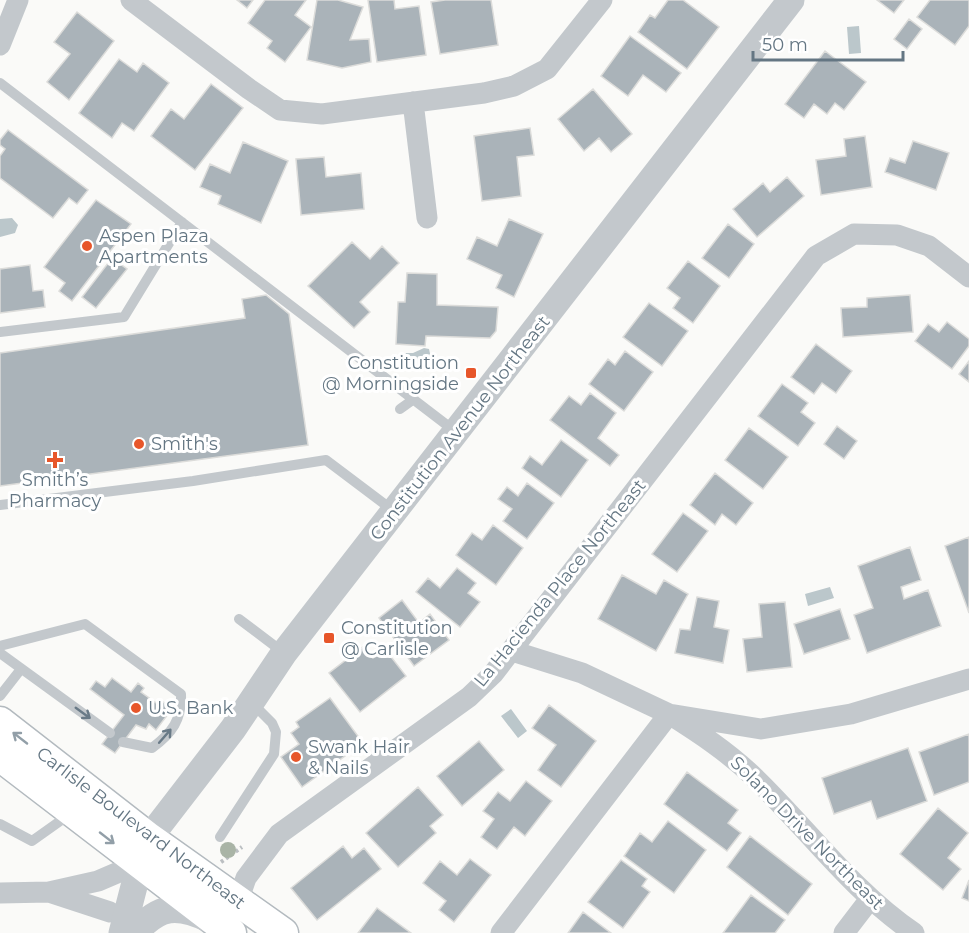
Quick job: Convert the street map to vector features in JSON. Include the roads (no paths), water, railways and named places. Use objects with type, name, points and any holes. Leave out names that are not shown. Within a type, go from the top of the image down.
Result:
[{"type":"main road","name":"Carlisle Boulevard Northeast","points":[[0,722],[145,851],[224,928]]},
{"type":"main road","name":"Carlisle Boulevard Northeast","points":[[0,756],[73,812],[238,901],[283,933]]},
{"type":"street","points":[[0,45],[18,0]]},
{"type":"street","points":[[131,0],[280,110],[322,114],[484,93],[514,86],[547,69],[602,0]]},
{"type":"street","name":"Constitution Avenue Northeast","points":[[112,926],[122,878],[145,851],[284,653],[791,0]]},
{"type":"street","points":[[413,102],[427,218]]},
{"type":"street","name":"La Hacienda Place Northeast","points":[[238,901],[246,878],[279,834],[468,697],[493,674],[816,256],[854,234],[897,235],[929,246],[969,277]]},
{"type":"street","points":[[512,651],[582,673],[669,714],[761,729],[851,714],[969,680]]},
{"type":"street","points":[[501,933],[669,714]]},
{"type":"street","name":"Solano Drive Northeast","points":[[669,714],[716,743],[753,776],[870,899],[914,933]]},
{"type":"street","points":[[0,893],[49,892],[98,880],[145,851]]},
{"type":"street","points":[[49,892],[112,926]]},
{"type":"street","points":[[844,933],[870,899]]},
{"type":"street","points":[[135,933],[150,916],[186,908],[224,928]]},
{"type":"lane","points":[[0,83],[457,432]]},
{"type":"lane","points":[[0,332],[124,317],[182,222]]},
{"type":"lane","points":[[400,409],[414,399]]},
{"type":"lane","points":[[0,505],[194,481],[326,460],[395,512]]},
{"type":"lane","points":[[239,619],[284,653]]},
{"type":"lane","points":[[0,646],[85,624],[181,694],[182,713],[163,739],[152,748],[123,742]]},
{"type":"lane","points":[[0,653],[110,733]]},
{"type":"lane","points":[[0,696],[21,669]]},
{"type":"lane","points":[[220,837],[274,754],[276,732],[272,723],[251,702]]},
{"type":"lane","points":[[0,824],[32,841],[73,812]]},
{"type":"place","name":"Aspen Plaza Apartments","points":[[87,246]]},
{"type":"place","name":"Constitution @ Morningside","points":[[471,373]]},
{"type":"place","name":"Smith's","points":[[139,444]]},
{"type":"place","name":"Smith’s Pharmacy","points":[[55,460]]},
{"type":"place","name":"Constitution @ Carlisle","points":[[329,638]]},
{"type":"place","name":"U.S. Bank","points":[[136,708]]},
{"type":"place","name":"Swank Hair & Nails","points":[[296,757]]}]
